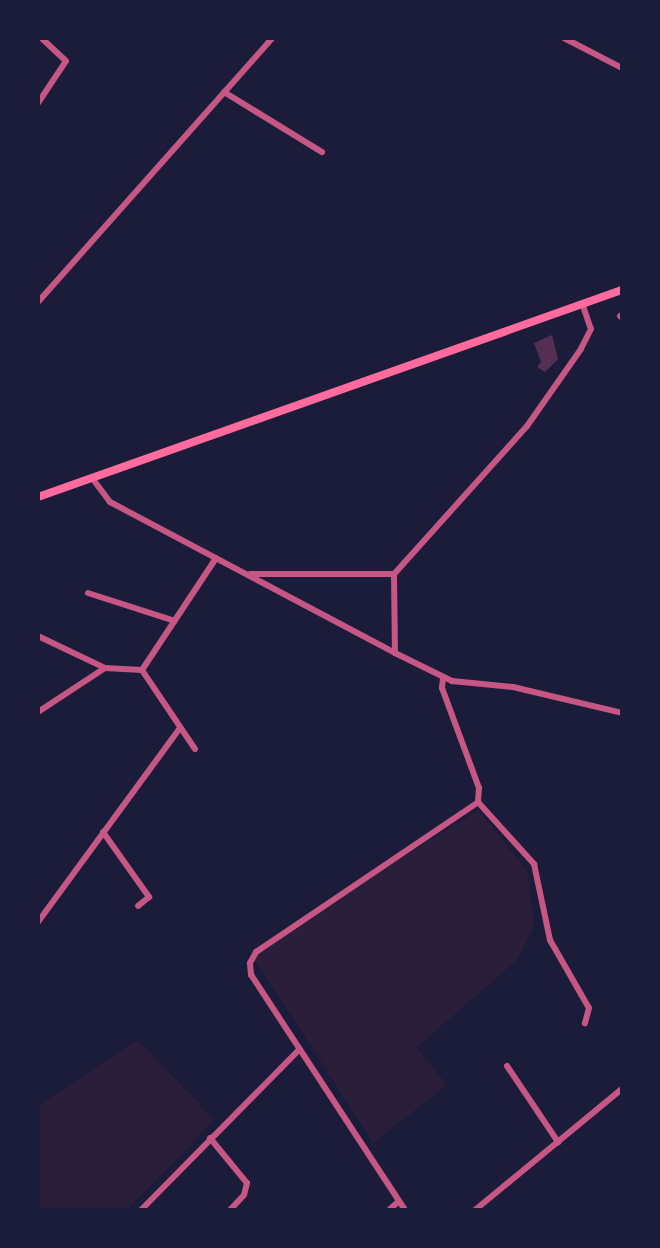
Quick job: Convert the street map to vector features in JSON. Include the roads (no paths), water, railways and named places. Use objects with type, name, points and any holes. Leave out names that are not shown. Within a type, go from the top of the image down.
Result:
[{"type":"main road","points":[[38,497],[622,290]]},
{"type":"street","points":[[38,103],[66,61],[41,38]]},
{"type":"street","points":[[38,302],[271,38]]},
{"type":"street","points":[[564,38],[622,68]]},
{"type":"street","points":[[224,92],[322,152]]},
{"type":"street","points":[[395,653],[394,574],[527,426],[581,349],[591,329],[583,306]]},
{"type":"street","points":[[92,478],[110,502],[443,679],[513,687],[622,713]]},
{"type":"street","points":[[142,670],[216,558]]},
{"type":"street","points":[[248,575],[394,574]]},
{"type":"street","points":[[88,593],[175,621]]},
{"type":"street","points":[[38,636],[105,668],[142,670]]},
{"type":"street","points":[[38,712],[105,668]]},
{"type":"street","points":[[142,670],[195,749]]},
{"type":"street","points":[[443,679],[442,688],[479,788],[478,802],[534,864],[550,940],[589,1008],[585,1023]]},
{"type":"street","points":[[38,702],[46,707]]},
{"type":"street","points":[[38,922],[180,728]]},
{"type":"street","points":[[405,1210],[251,975],[253,955],[478,802]]},
{"type":"street","points":[[103,832],[149,897],[138,906]]},
{"type":"street","points":[[141,1210],[300,1049]]},
{"type":"street","points":[[507,1066],[558,1142]]},
{"type":"street","points":[[475,1210],[622,1089]]},
{"type":"street","points":[[210,1138],[247,1183],[244,1195],[230,1210]]},
{"type":"street","points":[[389,1210],[399,1201]]}]
